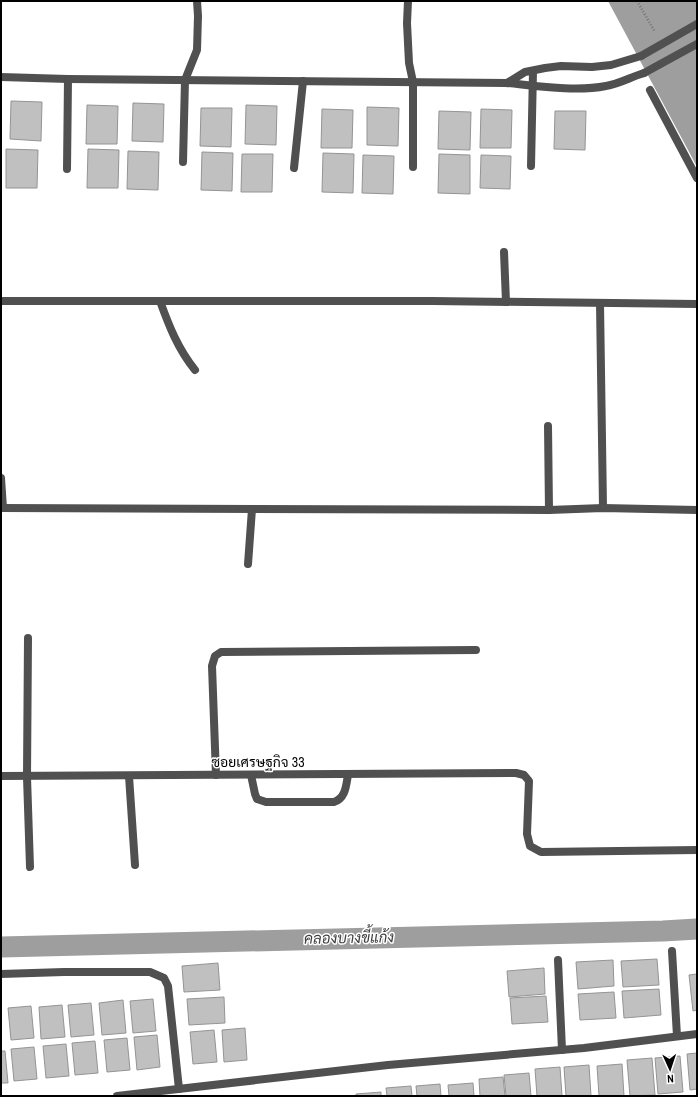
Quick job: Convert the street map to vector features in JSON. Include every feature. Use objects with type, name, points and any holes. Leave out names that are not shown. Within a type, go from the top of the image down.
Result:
[{"type":"street","points":[[183,162],[185,80],[197,50],[197,1]]},
{"type":"street","points":[[408,1],[407,23],[409,63],[413,82],[413,167]]},
{"type":"street","points":[[507,82],[525,72],[561,66],[592,67],[611,65],[641,56],[697,24]]},
{"type":"street","points":[[1,77],[68,79],[507,82],[532,86],[595,88],[608,86],[644,73],[697,44]]},
{"type":"street","points":[[531,166],[533,71]]},
{"type":"street","points":[[67,169],[68,79]]},
{"type":"street","points":[[294,168],[303,81]]},
{"type":"street","points":[[650,90],[697,178]]},
{"type":"street","points":[[504,252],[506,302]]},
{"type":"street","points":[[1,301],[697,304]]},
{"type":"street","points":[[160,301],[170,331],[184,356],[195,370]]},
{"type":"street","points":[[600,303],[603,508]]},
{"type":"street","points":[[548,426],[549,510]]},
{"type":"street","points":[[1,478],[2,508],[549,510],[603,508],[697,510]]},
{"type":"street","points":[[248,564],[252,509]]},
{"type":"street","points":[[28,638],[27,776],[30,867]]},
{"type":"street","points":[[216,776],[212,666],[215,656],[221,652],[476,650]]},
{"type":"street","name":"ซอยเศรษฐกิจ 33","points":[[1,776],[216,776],[516,773],[524,775],[529,781],[527,834],[530,846],[541,852],[697,850]]},
{"type":"street","points":[[251,775],[257,799],[266,802],[334,802],[343,796],[348,775]]},
{"type":"street","points":[[130,776],[135,865]]},
{"type":"street","points":[[672,951],[677,1036]]},
{"type":"street","points":[[558,960],[562,1050]]},
{"type":"street","points":[[1,974],[150,972],[164,978],[168,986],[180,1089]]},
{"type":"street","points":[[118,1096],[388,1065],[562,1050],[697,1034]]},
{"type":"shaded area","points":[[608,1],[697,1],[697,167],[687,148]]},
{"type":"building","points":[[11,101],[42,102],[41,141],[10,139]]},
{"type":"building","points":[[133,103],[164,104],[163,142],[132,141]]},
{"type":"building","points":[[87,105],[118,106],[117,144],[86,144]]},
{"type":"building","points":[[246,105],[277,106],[276,145],[245,144]]},
{"type":"building","points":[[367,107],[399,108],[398,146],[367,145]]},
{"type":"building","points":[[201,108],[232,108],[231,147],[200,146]]},
{"type":"building","points":[[322,109],[353,110],[352,148],[321,148]]},
{"type":"building","points":[[481,109],[512,110],[511,148],[480,148]]},
{"type":"building","points":[[439,111],[471,112],[470,150],[438,149]]},
{"type":"building","points":[[555,111],[586,111],[585,150],[554,149]]},
{"type":"building","points":[[6,149],[38,150],[37,188],[6,188]]},
{"type":"building","points":[[88,149],[119,150],[118,188],[87,188]]},
{"type":"building","points":[[128,151],[159,152],[158,190],[127,189]]},
{"type":"building","points":[[202,152],[233,153],[232,191],[201,190]]},
{"type":"building","points":[[323,153],[354,154],[353,193],[322,192]]},
{"type":"building","points":[[242,154],[273,154],[272,192],[241,192]]},
{"type":"building","points":[[439,154],[470,155],[470,194],[438,193]]},
{"type":"building","points":[[363,155],[394,156],[393,194],[362,193]]},
{"type":"building","points":[[481,155],[511,156],[510,189],[480,188]]},
{"type":"building","points":[[657,959],[659,985],[623,987],[621,961]]},
{"type":"building","points":[[613,960],[614,986],[578,989],[576,962]]},
{"type":"building","points":[[218,963],[220,990],[184,992],[182,966]]},
{"type":"building","points":[[544,968],[545,994],[509,997],[507,971]]},
{"type":"building","points":[[697,974],[697,1010],[693,1011],[689,975]]},
{"type":"building","points":[[659,989],[661,1015],[624,1018],[622,991]]},
{"type":"building","points":[[614,992],[616,1018],[580,1020],[578,994]]},
{"type":"building","points":[[546,996],[548,1022],[512,1024],[510,998]]},
{"type":"building","points":[[224,997],[225,1023],[189,1025],[187,999]]},
{"type":"building","points":[[153,999],[156,1031],[133,1033],[130,1001]]},
{"type":"building","points":[[123,1000],[126,1033],[102,1035],[99,1003]]},
{"type":"building","points":[[91,1003],[94,1035],[71,1037],[68,1005]]},
{"type":"building","points":[[62,1005],[65,1037],[41,1039],[39,1007]]},
{"type":"building","points":[[31,1006],[34,1038],[11,1040],[8,1008]]},
{"type":"building","points":[[245,1028],[247,1060],[224,1062],[222,1030]]},
{"type":"building","points":[[214,1030],[217,1062],[193,1064],[190,1032]]},
{"type":"building","points":[[157,1035],[160,1067],[137,1070],[134,1037]]},
{"type":"building","points":[[127,1038],[130,1070],[107,1072],[104,1040]]},
{"type":"building","points":[[95,1041],[98,1073],[75,1075],[72,1043]]},
{"type":"building","points":[[66,1044],[69,1076],[46,1078],[43,1046]]},
{"type":"building","points":[[34,1047],[37,1079],[14,1081],[11,1049]]},
{"type":"building","points":[[1,1051],[5,1051],[8,1083],[1,1083]]},
{"type":"building","points":[[697,1053],[697,1089],[690,1090],[687,1054]]},
{"type":"building","points":[[680,1056],[683,1092],[658,1094],[655,1058]]},
{"type":"building","points":[[652,1058],[655,1095],[630,1096],[627,1060]]},
{"type":"building","points":[[622,1064],[624,1096],[599,1096],[597,1066]]},
{"type":"building","points":[[589,1065],[591,1096],[566,1096],[564,1067]]},
{"type":"building","points":[[560,1067],[562,1096],[537,1096],[535,1069]]},
{"type":"building","points":[[529,1073],[531,1096],[506,1096],[504,1075]]},
{"type":"building","points":[[503,1077],[505,1096],[480,1096],[479,1079]]},
{"type":"building","points":[[473,1083],[474,1096],[449,1096],[448,1085]]},
{"type":"building","points":[[440,1084],[441,1096],[417,1096],[416,1086]]},
{"type":"building","points":[[411,1086],[412,1096],[387,1096],[386,1088]]},
{"type":"building","points":[[381,1092],[381,1096],[356,1096],[356,1094]]},
{"type":"waterway","name":"คลองบางขี้แก้ง","points":[[1,947],[697,929]]}]
